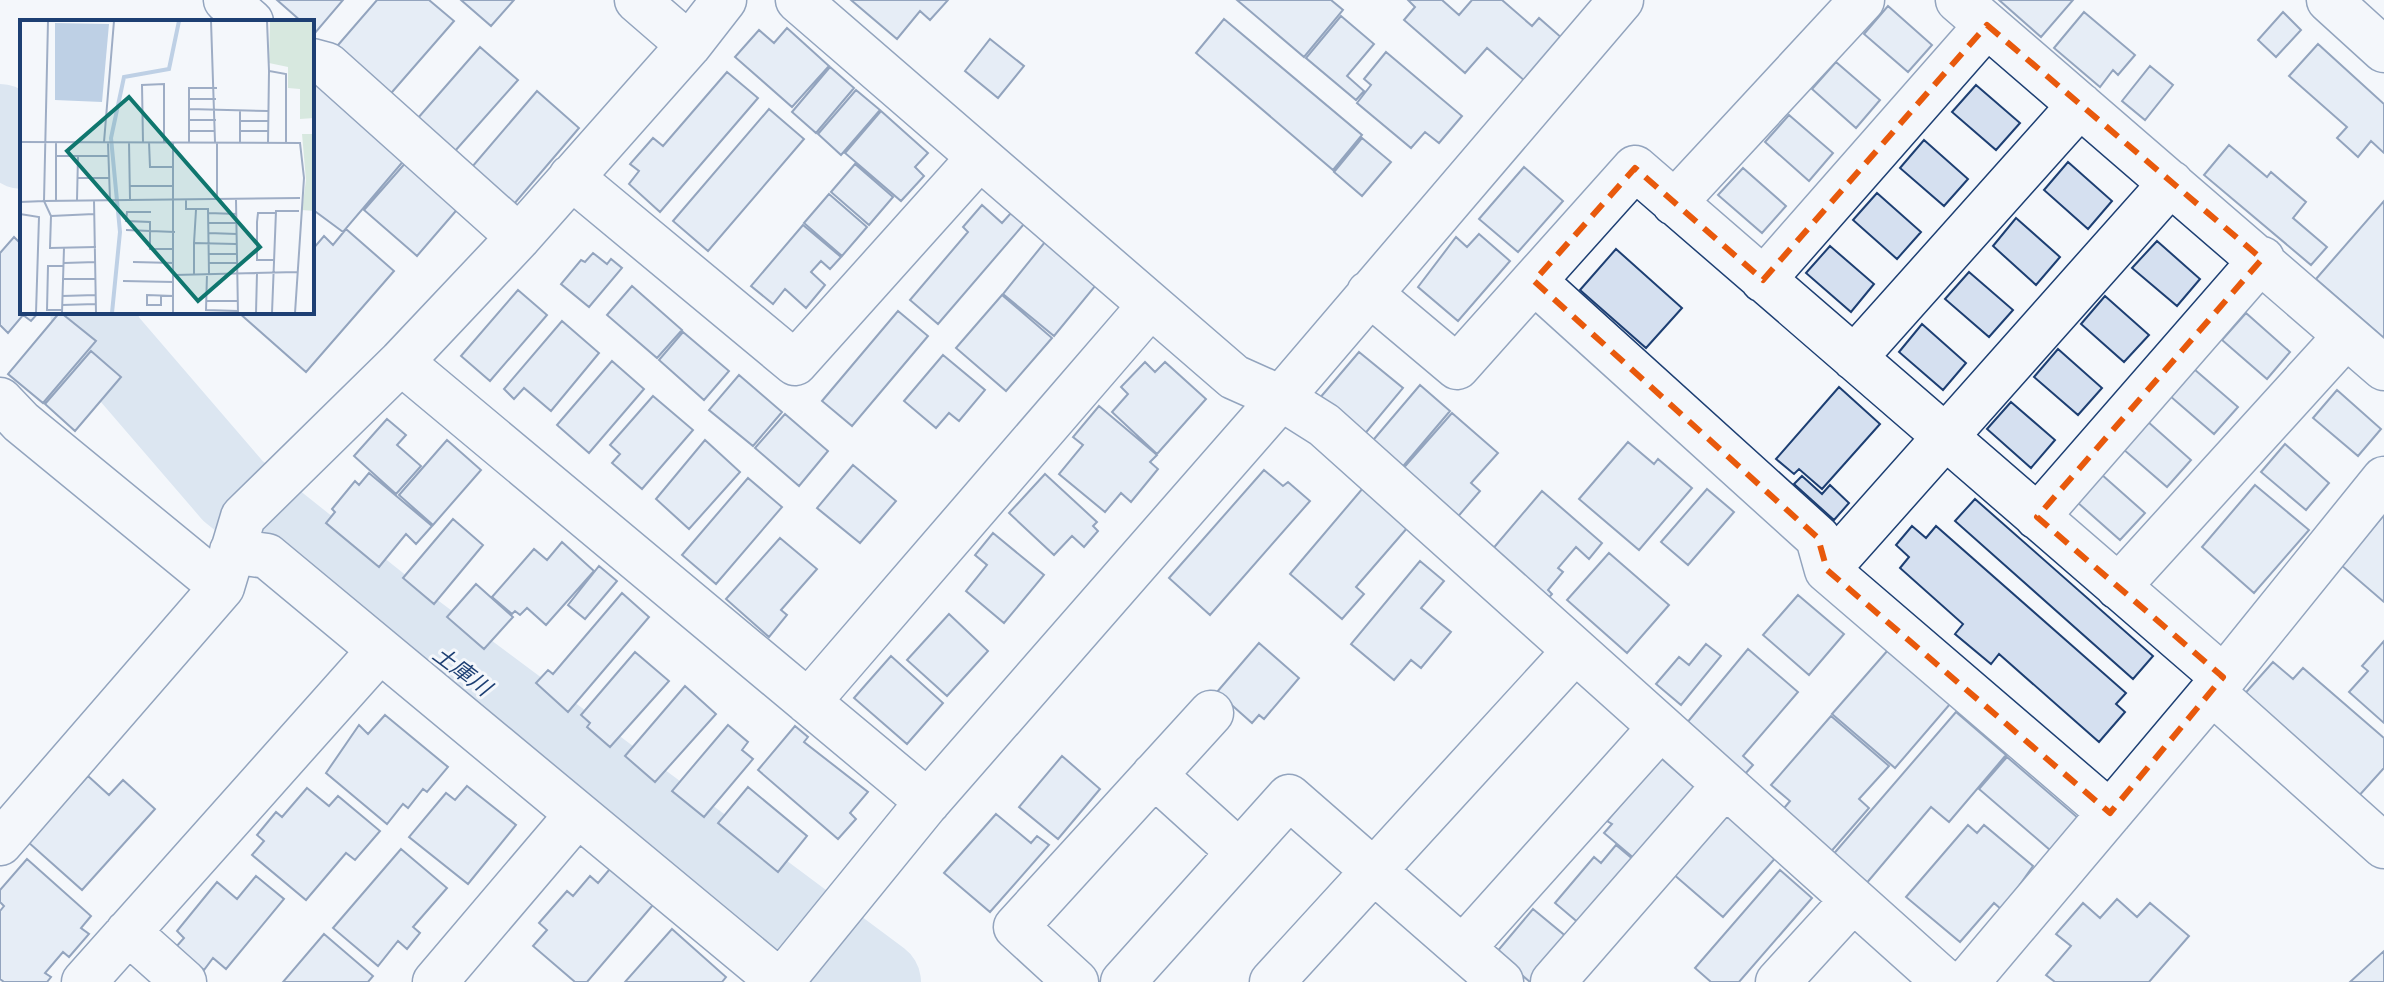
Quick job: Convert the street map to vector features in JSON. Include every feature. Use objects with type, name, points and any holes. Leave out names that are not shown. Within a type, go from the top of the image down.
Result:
[{"type":"street","points":[[226,0],[249,20]]},
{"type":"street","points":[[637,0],[689,45]]},
{"type":"street","points":[[0,843],[233,552],[390,373],[519,237],[689,45],[724,0]]},
{"type":"street","points":[[798,0],[1149,307],[1234,377],[1281,398],[1324,425],[1945,982]]},
{"type":"street","points":[[1674,203],[1862,0]]},
{"type":"street","points":[[2329,0],[2383,46]]},
{"type":"street","points":[[0,400],[21,422],[233,552],[267,556],[781,981],[926,804],[1281,398],[1608,4]]},
{"type":"street","points":[[1763,280],[1972,13],[2262,259],[2384,368]]},
{"type":"street","points":[[314,62],[327,65],[519,237]]},
{"type":"street","points":[[1854,358],[2080,105]]},
{"type":"street","points":[[571,177],[795,363],[979,158]]},
{"type":"street","points":[[1369,293],[1457,367],[1635,168],[2118,587],[2384,846]]},
{"type":"street","points":[[1827,570],[2171,183]]},
{"type":"street","points":[[2037,517],[2262,259]]},
{"type":"street","points":[[1534,281],[1818,538],[1827,570],[2110,813]]},
{"type":"street","points":[[808,702],[1149,307]]},
{"type":"street","points":[[2118,587],[2346,336]]},
{"type":"street","points":[[390,373],[808,702],[926,804]]},
{"type":"street","points":[[1967,982],[2217,685],[2384,479]]},
{"type":"street","points":[[84,982],[380,650]]},
{"type":"street","points":[[1272,982],[1574,652]]},
{"type":"street","points":[[1076,982],[1016,927],[1211,713]]},
{"type":"street","points":[[1463,948],[1660,728]]},
{"type":"street","points":[[1154,775],[1239,852]]},
{"type":"street","points":[[1553,982],[1724,786]]},
{"type":"street","points":[[1123,982],[1289,797],[1501,982]]},
{"type":"street","points":[[435,982],[577,815]]},
{"type":"street","points":[[1778,982],[1853,900]]},
{"type":"street","points":[[128,932],[184,982]]},
{"type":"highlighted area","points":[[1987,25],[2262,259],[2037,517],[2223,677],[2110,813],[1827,570],[1818,538],[1534,281],[1635,168],[1763,280]]},
{"type":"building","points":[[277,0],[343,0],[315,33],[314,20],[300,20]]},
{"type":"building","points":[[377,0],[429,0],[454,21],[386,99],[332,52]]},
{"type":"building","points":[[461,0],[514,0],[491,26]]},
{"type":"building","points":[[851,0],[948,0],[930,20],[920,11],[897,39]]},
{"type":"building","points":[[1237,0],[1331,0],[1343,10],[1304,57]]},
{"type":"building","points":[[1408,0],[1442,0],[1459,15],[1472,0],[1502,0],[1532,26],[1539,18],[1563,39],[1526,82],[1487,48],[1465,73],[1404,20],[1415,7]]},
{"type":"building","points":[[1999,0],[2073,0],[2041,37]]},
{"type":"building","points":[[1888,6],[1932,45],[1908,72],[1864,34]]},
{"type":"building","points":[[2084,12],[2135,55],[2118,75],[2113,70],[2100,87],[2054,48]]},
{"type":"building","points":[[2283,12],[2301,30],[2276,57],[2258,40]]},
{"type":"building","points":[[1341,16],[1374,44],[1347,76],[1364,91],[1356,100],[1306,58]]},
{"type":"building","points":[[1224,19],[1362,135],[1333,170],[1196,53]]},
{"type":"building","points":[[787,28],[829,66],[792,107],[735,57],[759,30],[774,43]]},
{"type":"building","points":[[990,39],[1024,66],[998,98],[965,71]]},
{"type":"building","points":[[2318,44],[2384,104],[2384,153],[2371,141],[2358,157],[2337,138],[2347,127],[2289,76]]},
{"type":"building","points":[[480,47],[518,80],[455,151],[418,118]]},
{"type":"building","points":[[1386,52],[1462,116],[1439,143],[1425,132],[1411,148],[1357,103],[1371,85],[1364,79]]},
{"type":"building","points":[[1836,62],[1880,100],[1856,128],[1812,89]]},
{"type":"building","points":[[2150,66],[2173,85],[2145,120],[2122,101]]},
{"type":"building","points":[[830,67],[854,88],[816,133],[792,112]]},
{"type":"building","points":[[727,72],[758,98],[660,212],[629,184],[639,171],[630,164],[653,138],[663,146]]},
{"type":"building","points":[[314,80],[406,158],[343,232],[314,210]]},
{"type":"building","points":[[1976,85],[2020,123],[1996,150],[1952,112]]},
{"type":"building","points":[[856,90],[880,110],[841,155],[818,134]]},
{"type":"building","points":[[537,91],[579,128],[514,204],[472,167]]},
{"type":"building","points":[[769,109],[804,139],[708,251],[673,221]]},
{"type":"building","points":[[881,111],[928,153],[915,167],[924,176],[901,201],[845,153]]},
{"type":"building","points":[[1789,115],[1833,153],[1809,181],[1765,142]]},
{"type":"building","points":[[1362,138],[1391,162],[1362,196],[1334,172]]},
{"type":"building","points":[[1924,140],[1968,179],[1944,206],[1900,168]]},
{"type":"building","points":[[2229,145],[2267,177],[2271,172],[2306,202],[2293,218],[2327,247],[2311,265],[2204,175]]},
{"type":"building","points":[[408,160],[461,205],[417,256],[364,210]]},
{"type":"building","points":[[2068,162],[2112,201],[2088,229],[2044,190]]},
{"type":"building","points":[[855,164],[893,197],[869,225],[831,192]]},
{"type":"building","points":[[1524,167],[1563,201],[1518,252],[1479,219]]},
{"type":"building","points":[[1743,168],[1786,206],[1762,233],[1718,195]]},
{"type":"building","points":[[1877,193],[1921,232],[1897,259],[1853,220]]},
{"type":"building","points":[[829,194],[867,227],[842,256],[804,223]]},
{"type":"building","points":[[2384,201],[2384,338],[2316,279]]},
{"type":"building","points":[[982,205],[1002,223],[1011,213],[1024,224],[938,324],[910,300],[968,232],[963,227]]},
{"type":"building","points":[[2016,218],[2060,257],[2036,285],[1993,246]]},
{"type":"building","points":[[803,225],[841,257],[830,269],[821,261],[811,272],[825,285],[806,308],[785,289],[773,304],[751,286]]},
{"type":"building","points":[[346,229],[394,271],[306,372],[240,314],[314,314],[314,248],[324,236],[333,245]]},
{"type":"building","points":[[1479,234],[1510,261],[1458,321],[1418,287],[1456,237],[1467,247]]},
{"type":"building","points":[[14,237],[20,243],[20,314],[37,314],[31,321],[23,315],[8,333],[0,325],[0,253]]},
{"type":"building","points":[[2157,241],[2200,279],[2177,306],[2132,268]]},
{"type":"building","points":[[1045,242],[1096,285],[1054,336],[1003,294]]},
{"type":"building","points":[[1830,246],[1874,284],[1851,312],[1806,273]]},
{"type":"building","points":[[1616,249],[1682,308],[1646,348],[1580,290]]},
{"type":"building","points":[[593,253],[607,264],[611,259],[622,268],[589,307],[561,284],[581,260],[585,262]]},
{"type":"building","points":[[1969,272],[2013,310],[1989,337],[1945,299]]},
{"type":"building","points":[[632,286],[682,330],[657,358],[607,315]]},
{"type":"building","points":[[518,290],[547,315],[490,381],[461,356]]},
{"type":"building","points":[[1002,295],[1052,338],[1006,391],[956,348]]},
{"type":"building","points":[[2105,296],[2149,335],[2124,362],[2081,324]]},
{"type":"building","points":[[898,311],[928,336],[852,426],[822,401]]},
{"type":"building","points":[[2246,313],[2290,352],[2267,379],[2222,340]]},
{"type":"building","points":[[58,314],[62,314],[96,341],[43,403],[8,374]]},
{"type":"building","points":[[562,321],[599,353],[551,411],[524,388],[514,399],[504,389]]},
{"type":"building","points":[[1922,324],[1966,363],[1943,390],[1899,352]]},
{"type":"building","points":[[683,332],[729,371],[704,400],[659,360]]},
{"type":"building","points":[[2058,349],[2102,388],[2078,415],[2034,377]]},
{"type":"building","points":[[91,351],[121,377],[75,431],[45,404]]},
{"type":"building","points":[[1359,352],[1403,388],[1363,436],[1319,399]]},
{"type":"building","points":[[943,355],[985,390],[959,421],[949,413],[936,428],[904,401]]},
{"type":"building","points":[[612,361],[644,389],[589,453],[557,425]]},
{"type":"building","points":[[1145,362],[1155,372],[1165,362],[1206,399],[1157,454],[1112,412],[1128,394],[1121,387]]},
{"type":"building","points":[[2194,369],[2238,407],[2214,434],[2170,396]]},
{"type":"building","points":[[739,375],[782,412],[753,446],[709,410]]},
{"type":"building","points":[[1420,385],[1450,411],[1399,471],[1369,445]]},
{"type":"building","points":[[1839,387],[1880,424],[1822,489],[1799,469],[1794,474],[1776,459]]},
{"type":"building","points":[[2337,390],[2381,429],[2358,456],[2313,418]]},
{"type":"building","points":[[653,396],[693,430],[642,489],[612,463],[620,454],[610,445]]},
{"type":"building","points":[[2011,402],[2055,440],[2031,468],[1987,429]]},
{"type":"building","points":[[1099,406],[1157,455],[1150,462],[1158,469],[1131,502],[1121,493],[1105,512],[1059,474],[1083,445],[1073,437]]},
{"type":"building","points":[[1452,413],[1498,453],[1471,483],[1480,491],[1455,520],[1400,472]]},
{"type":"building","points":[[785,414],[828,451],[799,486],[755,448]]},
{"type":"building","points":[[387,419],[406,435],[397,445],[421,466],[396,494],[354,456]]},
{"type":"building","points":[[2147,421],[2191,460],[2167,487],[2123,449]]},
{"type":"building","points":[[447,440],[481,470],[433,525],[399,495]]},
{"type":"building","points":[[705,440],[740,472],[689,529],[656,499]]},
{"type":"building","points":[[1628,442],[1654,464],[1658,459],[1692,488],[1639,550],[1579,499]]},
{"type":"building","points":[[2285,444],[2329,483],[2306,510],[2261,472]]},
{"type":"building","points":[[853,465],[896,501],[860,543],[817,508]]},
{"type":"building","points":[[1264,470],[1283,486],[1288,482],[1310,501],[1210,615],[1169,578]]},
{"type":"building","points":[[369,473],[432,526],[416,544],[406,534],[379,567],[326,523],[335,512],[332,509],[355,481],[359,485]]},
{"type":"building","points":[[1045,474],[1097,522],[1093,526],[1098,531],[1084,547],[1072,536],[1054,555],[1009,513]]},
{"type":"building","points":[[2101,474],[2145,513],[2120,540],[2077,502]]},
{"type":"building","points":[[1802,476],[1822,494],[1830,485],[1849,503],[1834,520],[1794,484]]},
{"type":"building","points":[[748,478],[782,507],[716,584],[682,555]]},
{"type":"building","points":[[2255,485],[2309,530],[2254,593],[2202,547]]},
{"type":"building","points":[[1363,488],[1408,527],[1356,587],[1364,594],[1342,619],[1290,574]]},
{"type":"building","points":[[1707,489],[1734,512],[1688,565],[1661,542]]},
{"type":"building","points":[[1542,491],[1602,543],[1589,559],[1576,547],[1558,568],[1563,572],[1548,590],[1552,594],[1547,600],[1491,551]]},
{"type":"building","points":[[1975,499],[2153,656],[2133,679],[1955,521]]},
{"type":"building","points":[[2384,517],[2384,602],[2341,565]]},
{"type":"building","points":[[453,519],[483,545],[434,604],[403,578]]},
{"type":"building","points":[[1912,526],[1926,538],[1936,526],[2126,693],[2116,704],[2125,712],[2099,742],[1999,654],[1991,664],[1955,634],[1963,624],[1900,568],[1909,557],[1896,545]]},
{"type":"building","points":[[993,533],[1044,575],[1004,623],[966,591],[987,565],[975,555]]},
{"type":"building","points":[[780,538],[817,569],[781,610],[787,615],[769,637],[726,599]]},
{"type":"building","points":[[562,542],[594,571],[546,625],[527,608],[520,615],[515,611],[512,614],[492,597],[534,549],[547,560]]},
{"type":"building","points":[[1609,553],[1669,605],[1627,653],[1567,600]]},
{"type":"building","points":[[1420,561],[1444,581],[1421,608],[1451,632],[1421,668],[1411,660],[1394,680],[1351,644]]},
{"type":"building","points":[[599,566],[617,581],[585,619],[568,605]]},
{"type":"building","points":[[476,584],[513,617],[484,649],[447,617]]},
{"type":"building","points":[[622,593],[649,617],[568,712],[536,683],[548,670],[553,674]]},
{"type":"building","points":[[1798,595],[1844,634],[1809,675],[1763,635]]},
{"type":"building","points":[[949,614],[988,651],[947,696],[907,660]]},
{"type":"building","points":[[2384,641],[2384,723],[2349,692],[2368,671],[2362,666]]},
{"type":"building","points":[[1259,643],[1299,678],[1264,719],[1259,715],[1252,723],[1217,692]]},
{"type":"building","points":[[1706,644],[1721,656],[1681,705],[1656,684],[1679,657],[1689,665]]},
{"type":"building","points":[[1748,649],[1798,692],[1743,756],[1753,765],[1745,774],[1686,724]]},
{"type":"building","points":[[1888,650],[1950,704],[1895,768],[1832,714]]},
{"type":"building","points":[[635,652],[669,681],[610,747],[587,727],[590,723],[581,715]]},
{"type":"building","points":[[891,656],[943,703],[907,744],[854,698]]},
{"type":"building","points":[[2273,662],[2293,679],[2303,668],[2384,738],[2384,768],[2356,799],[2241,698]]},
{"type":"building","points":[[685,686],[716,714],[655,782],[625,756]]},
{"type":"building","points":[[1956,712],[2006,755],[1949,822],[1931,807],[1865,885],[1831,857]]},
{"type":"building","points":[[385,715],[448,767],[427,792],[423,789],[408,808],[403,804],[387,824],[326,773],[359,725],[368,734]]},
{"type":"building","points":[[1831,716],[1889,766],[1859,799],[1869,808],[1828,855],[1780,813],[1790,801],[1771,785]]},
{"type":"building","points":[[728,725],[748,742],[742,750],[753,759],[704,817],[672,791]]},
{"type":"building","points":[[795,726],[808,737],[804,742],[868,792],[850,813],[856,819],[838,839],[758,770]]},
{"type":"building","points":[[1062,756],[1100,789],[1058,839],[1019,807]]},
{"type":"building","points":[[2007,757],[2078,818],[2050,850],[1979,789]]},
{"type":"building","points":[[1661,758],[1702,794],[1642,865],[1604,833],[1612,824],[1607,821]]},
{"type":"building","points":[[88,776],[109,795],[123,780],[155,809],[82,890],[28,842]]},
{"type":"building","points":[[467,786],[516,825],[468,884],[409,837],[446,793],[455,800]]},
{"type":"building","points":[[748,787],[807,836],[778,872],[718,823]]},
{"type":"building","points":[[307,788],[329,806],[338,796],[380,831],[355,860],[346,853],[306,900],[252,855],[264,841],[257,835],[276,812],[282,817]]},
{"type":"building","points":[[1720,804],[1778,855],[1723,917],[1665,867]]},
{"type":"building","points":[[996,814],[1031,843],[1037,836],[1049,845],[990,912],[944,873]]},
{"type":"building","points":[[1968,825],[1977,833],[1984,825],[2033,866],[2002,910],[1994,903],[1960,942],[1906,897]]},
{"type":"building","points":[[1616,845],[1641,866],[1587,930],[1555,903],[1594,857],[1601,863]]},
{"type":"building","points":[[401,849],[447,888],[413,927],[420,933],[407,949],[398,941],[378,966],[333,928]]},
{"type":"building","points":[[27,859],[91,916],[81,928],[89,934],[69,957],[63,952],[45,973],[51,977],[47,982],[4,982],[0,979],[0,911],[4,906],[0,902],[0,890]]},
{"type":"building","points":[[615,863],[658,899],[587,982],[575,982],[533,946],[547,930],[539,923],[567,891],[573,896],[590,876],[598,883]]},
{"type":"building","points":[[1780,870],[1812,898],[1739,982],[1711,982],[1695,968]]},
{"type":"building","points":[[256,876],[284,899],[226,969],[213,958],[204,970],[176,947],[184,938],[177,931],[217,882],[237,899]]},
{"type":"building","points":[[2117,899],[2137,917],[2150,903],[2189,936],[2149,982],[2055,982],[2046,975],[2071,946],[2056,934],[2083,903],[2100,918]]},
{"type":"building","points":[[1533,909],[1574,943],[1542,982],[1530,982],[1496,953]]},
{"type":"building","points":[[672,929],[726,977],[722,982],[625,982]]},
{"type":"building","points":[[324,934],[373,976],[368,982],[283,982]]},
{"type":"building","points":[[2384,951],[2384,982],[2350,982]]},
{"type":"waterway","name":"土庫川","points":[[0,126],[20,145]]},
{"type":"waterway","name":"土庫川","points":[[93,314],[103,340],[233,491],[406,629],[879,982]]}]
